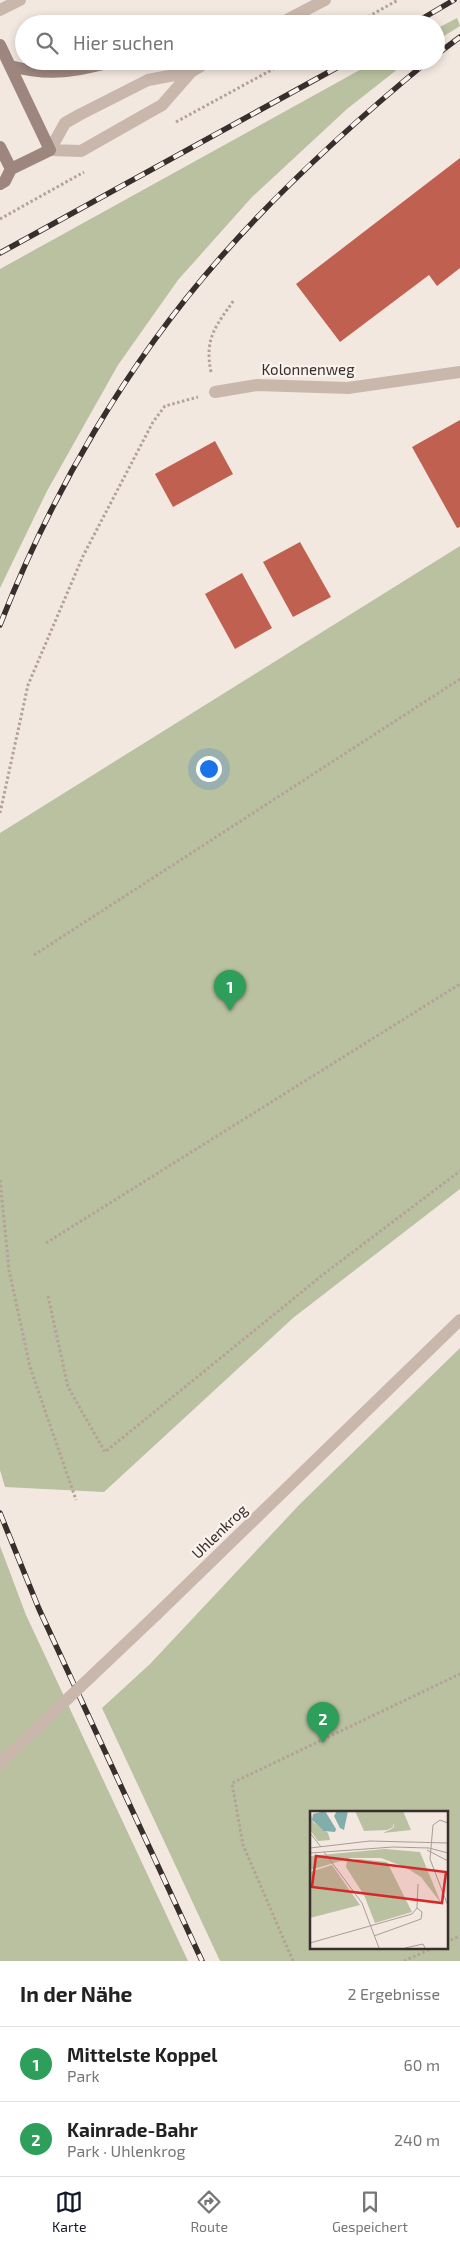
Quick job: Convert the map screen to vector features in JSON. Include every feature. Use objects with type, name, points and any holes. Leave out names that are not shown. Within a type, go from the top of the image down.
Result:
[{"type":"street","points":[[0,10],[20,0]]},
{"type":"street","points":[[296,15],[325,0]]},
{"type":"street","points":[[0,45],[50,150]]},
{"type":"street","points":[[10,66],[15,67]]},
{"type":"street","points":[[24,70],[52,73],[68,70]]},
{"type":"street","points":[[6,166],[50,150],[81,151],[162,106],[194,70]]},
{"type":"street","points":[[50,150],[65,123],[79,115],[148,80],[191,72]]},
{"type":"street","points":[[0,147],[6,166],[5,181],[0,184]]},
{"type":"street","name":"Kolonnenweg","points":[[215,392],[257,385],[348,388],[460,372]]},
{"type":"street","name":"Uhlenkrog","points":[[0,1763],[156,1615],[460,1320]]},
{"type":"path","points":[[371,15],[398,0]]},
{"type":"path","points":[[0,813],[28,685],[83,556],[153,422],[165,406],[215,392],[207,354],[213,331],[234,300]]},
{"type":"path","points":[[34,956],[460,680]]},
{"type":"path","points":[[46,1243],[460,984]]},
{"type":"path","points":[[48,1296],[68,1387],[105,1452],[325,1273],[460,1171]]},
{"type":"path","points":[[0,1180],[9,1270],[30,1367],[76,1500]]},
{"type":"path","points":[[293,1961],[243,1845],[232,1783],[460,1674]]},
{"type":"path","points":[[448,1941],[460,1936]]},
{"type":"path","points":[[404,1961],[433,1948]]},
{"type":"green space","points":[[457,18],[460,26],[445,35],[445,24]]},
{"type":"green space","points":[[360,70],[397,70],[347,109],[252,197],[178,280],[118,365],[47,491],[0,588],[0,269]]},
{"type":"green space","points":[[460,546],[460,1189],[293,1318],[104,1492],[5,1487],[0,1470],[0,833]]},
{"type":"green space","points":[[460,1348],[460,1961],[220,1961],[102,1708],[150,1664],[300,1504]]},
{"type":"green space","points":[[0,1546],[26,1615],[188,1961],[0,1961]]},
{"type":"building","points":[[460,158],[460,268],[437,286],[429,275],[340,342],[296,284]]},
{"type":"building","points":[[460,420],[460,527],[457,528],[412,447]]},
{"type":"building","points":[[215,441],[233,474],[173,507],[155,474]]},
{"type":"building","points":[[300,542],[331,597],[293,617],[263,562]]},
{"type":"building","points":[[242,573],[272,628],[235,649],[205,594]]},
{"type":"railway","points":[[428,15],[454,0]]},
{"type":"railway","points":[[445,48],[460,37]]},
{"type":"railway","points":[[0,253],[333,70]]},
{"type":"railway","points":[[0,625],[43,527],[68,479],[94,432],[153,342],[220,258],[269,205],[346,131],[417,70]]},
{"type":"railway","points":[[0,1513],[39,1609],[202,1961]]},
{"type":"place","name":"Mittelste Koppel","points":[[230,1011]]},
{"type":"place","name":"Kainrade-Bahr","points":[[323,1743]]}]
